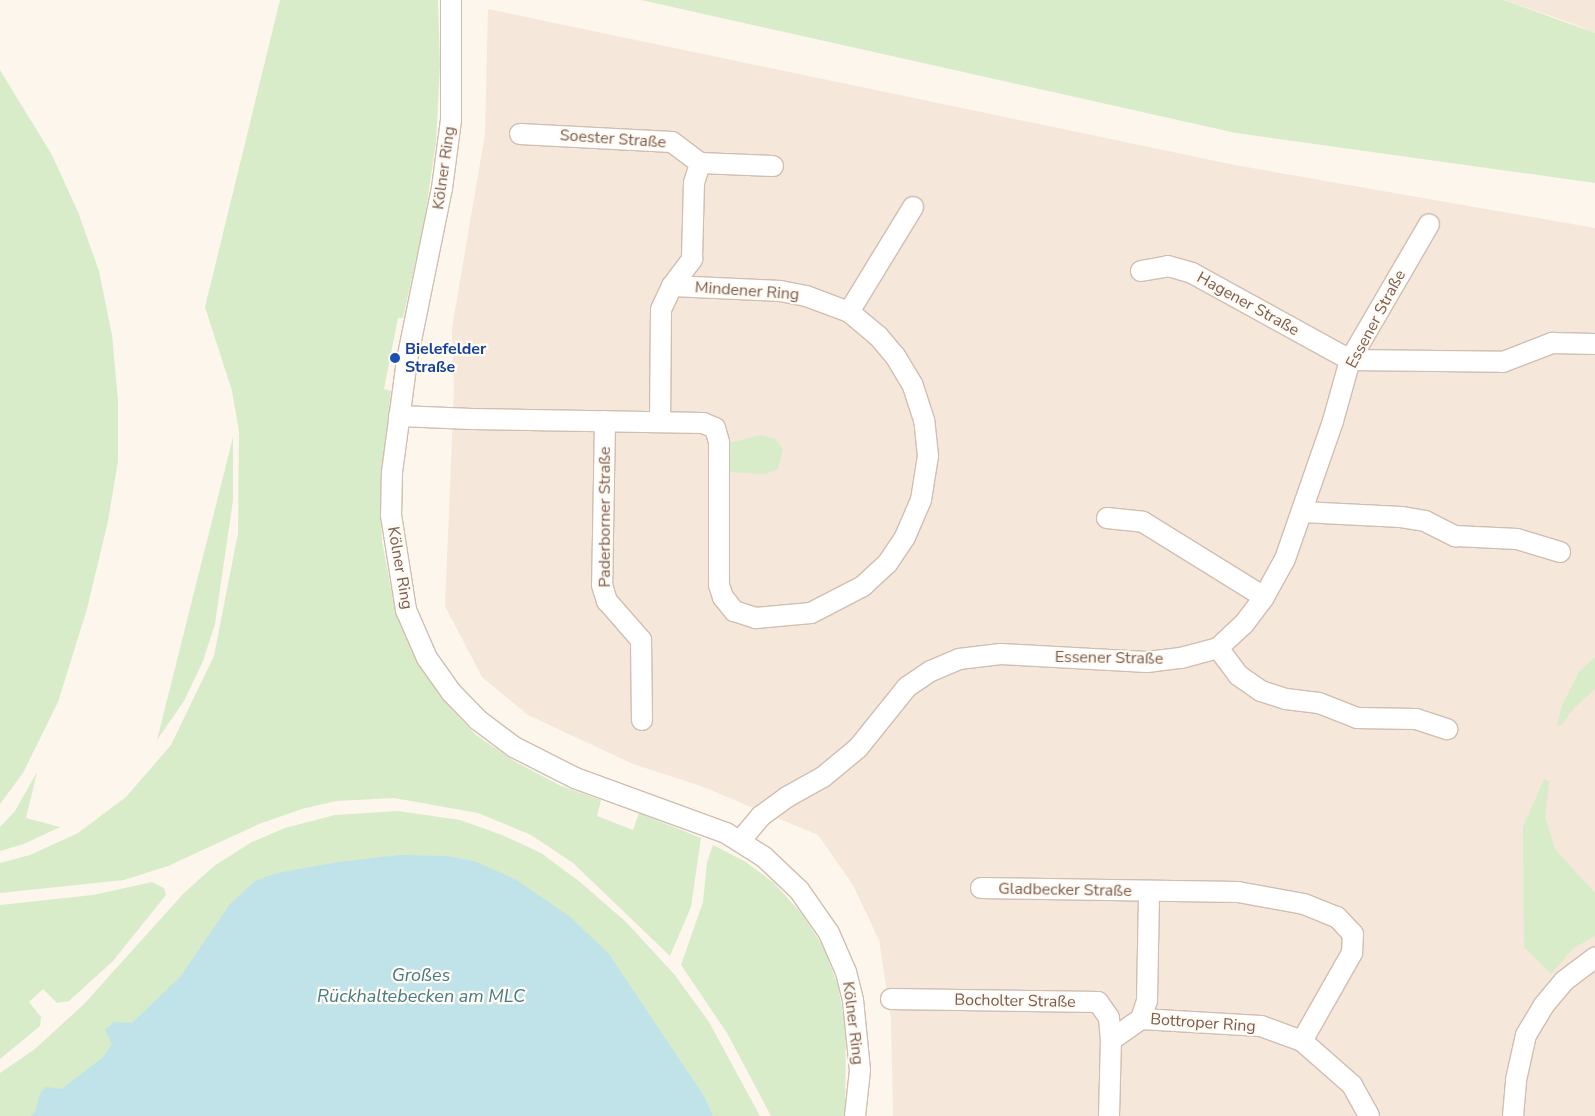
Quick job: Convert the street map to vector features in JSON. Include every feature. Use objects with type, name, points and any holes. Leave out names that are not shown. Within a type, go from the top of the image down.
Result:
[{"type":"street","name":"Kölner Ring","points":[[451,0],[451,120],[442,188],[399,416],[391,515],[406,610],[427,658],[451,692],[478,720],[514,747],[575,778],[711,827],[740,841],[764,857],[799,890],[830,933],[846,972],[855,1009],[860,1070],[855,1116]]},
{"type":"street","name":"Soester Straße","points":[[520,134],[672,142],[700,163]]},
{"type":"street","points":[[672,286],[692,259],[694,183],[700,163],[773,166]]},
{"type":"street","points":[[849,312],[914,207]]},
{"type":"street","name":"Essener Straße","points":[[740,841],[761,816],[787,796],[823,777],[858,748],[907,687],[931,672],[960,659],[1001,654],[1147,662],[1181,658],[1218,648],[1244,624],[1264,597],[1285,559],[1302,512],[1350,360],[1429,224]]},
{"type":"street","name":"Hagener Straße","points":[[1141,270],[1168,266],[1192,273],[1350,360]]},
{"type":"street","name":"Mindener Ring","points":[[672,286],[781,291],[806,296],[849,312],[878,336],[895,356],[912,384],[924,420],[928,456],[921,500],[905,537],[887,564],[863,586],[811,613],[756,618],[743,616],[728,605],[719,585],[719,442],[715,428],[703,423],[660,422],[661,310],[672,286]]},
{"type":"street","points":[[1350,360],[1503,362],[1552,343],[1595,344]]},
{"type":"street","points":[[399,416],[660,422]]},
{"type":"street","name":"Paderborner Straße","points":[[605,421],[602,585],[608,600],[641,640],[642,720]]},
{"type":"street","points":[[1302,512],[1401,517],[1425,522],[1455,536],[1518,539],[1560,552]]},
{"type":"street","points":[[1107,518],[1143,522],[1264,597]]},
{"type":"street","points":[[1218,648],[1238,675],[1261,691],[1286,699],[1319,703],[1357,718],[1416,719],[1447,729]]},
{"type":"street","name":"Gladbecker Straße","points":[[981,888],[1238,892],[1271,896],[1337,917],[1353,934],[1352,953],[1302,1041]]},
{"type":"street","name":"Gladbecker Straße","points":[[1141,1019],[1147,1000],[1150,892]]},
{"type":"street","points":[[1513,1116],[1516,1080],[1526,1035],[1544,1005],[1564,980],[1595,958]]},
{"type":"street","name":"Bocholter Straße","points":[[891,999],[1098,1002],[1109,1018],[1111,1040]]},
{"type":"street","name":"Bottroper Ring","points":[[1111,1040],[1141,1019],[1261,1026],[1302,1041],[1352,1085],[1369,1116]]},
{"type":"street","points":[[1109,1116],[1111,1040]]},
{"type":"shaded area","points":[[1504,0],[1595,0],[1595,33],[1571,23]]},
{"type":"shaded area","points":[[488,9],[1235,165],[1595,228],[1595,1116],[893,1116],[891,1019],[879,940],[853,885],[818,835],[701,786],[633,764],[528,715],[482,677],[445,606],[454,390],[452,328],[485,134]]},
{"type":"green space","points":[[280,0],[438,0],[440,65],[436,142],[424,223],[403,318],[398,318],[384,389],[391,391],[380,492],[382,541],[394,605],[414,655],[441,698],[476,735],[514,761],[561,786],[601,800],[597,816],[633,830],[639,813],[701,838],[691,907],[670,956],[573,863],[531,835],[478,813],[394,798],[336,801],[302,809],[259,824],[168,866],[124,880],[0,893],[0,863],[30,855],[78,833],[126,797],[171,745],[214,656],[238,533],[239,432],[232,391],[205,307]]},
{"type":"green space","points":[[641,0],[1504,0],[1595,33],[1595,183],[1236,133]]},
{"type":"green space","points":[[0,70],[52,155],[78,212],[99,271],[112,335],[118,400],[118,461],[108,521],[87,609],[58,702],[23,773],[0,804]]},
{"type":"green space","points":[[761,435],[775,439],[783,449],[778,469],[765,474],[729,472],[729,443]]},
{"type":"green space","points":[[233,437],[233,500],[215,624],[203,661],[184,701],[157,740]]},
{"type":"green space","points":[[1595,657],[1595,689],[1572,710],[1562,725],[1557,725],[1562,705],[1579,672]]},
{"type":"green space","points":[[37,772],[26,818],[60,827],[24,844],[0,851],[0,827],[15,811]]},
{"type":"green space","points":[[1544,779],[1549,781],[1545,817],[1555,849],[1595,893],[1595,936],[1574,948],[1551,974],[1524,947],[1523,827]]},
{"type":"green space","name":"Großes Rückhaltebecken am MLC","points":[[398,811],[460,820],[502,835],[541,853],[580,882],[626,922],[674,974],[709,1022],[760,1116],[0,1116],[0,1073],[35,1049],[84,1004],[184,893],[214,866],[252,842],[285,828],[335,815]]},
{"type":"green space","points":[[713,845],[746,862],[774,883],[802,914],[824,948],[838,986],[846,1029],[845,1116],[771,1116],[727,1033],[681,965],[703,902],[707,862]]},
{"type":"green space","points":[[152,882],[164,888],[166,895],[113,961],[69,1001],[57,1003],[43,989],[29,1002],[41,1017],[40,1026],[0,1059],[0,905],[93,895]]},
{"type":"water","name":"Großes Rückhaltebecken am MLC","points":[[399,855],[447,856],[474,861],[515,879],[569,916],[609,954],[704,1096],[713,1116],[31,1116],[35,1112],[40,1093],[46,1087],[62,1089],[103,1057],[112,1044],[105,1030],[114,1022],[132,1023],[180,977],[230,904],[255,881],[277,873],[339,862]]},
{"type":"place","name":"Bielefelder Straße","points":[[395,358]]}]
